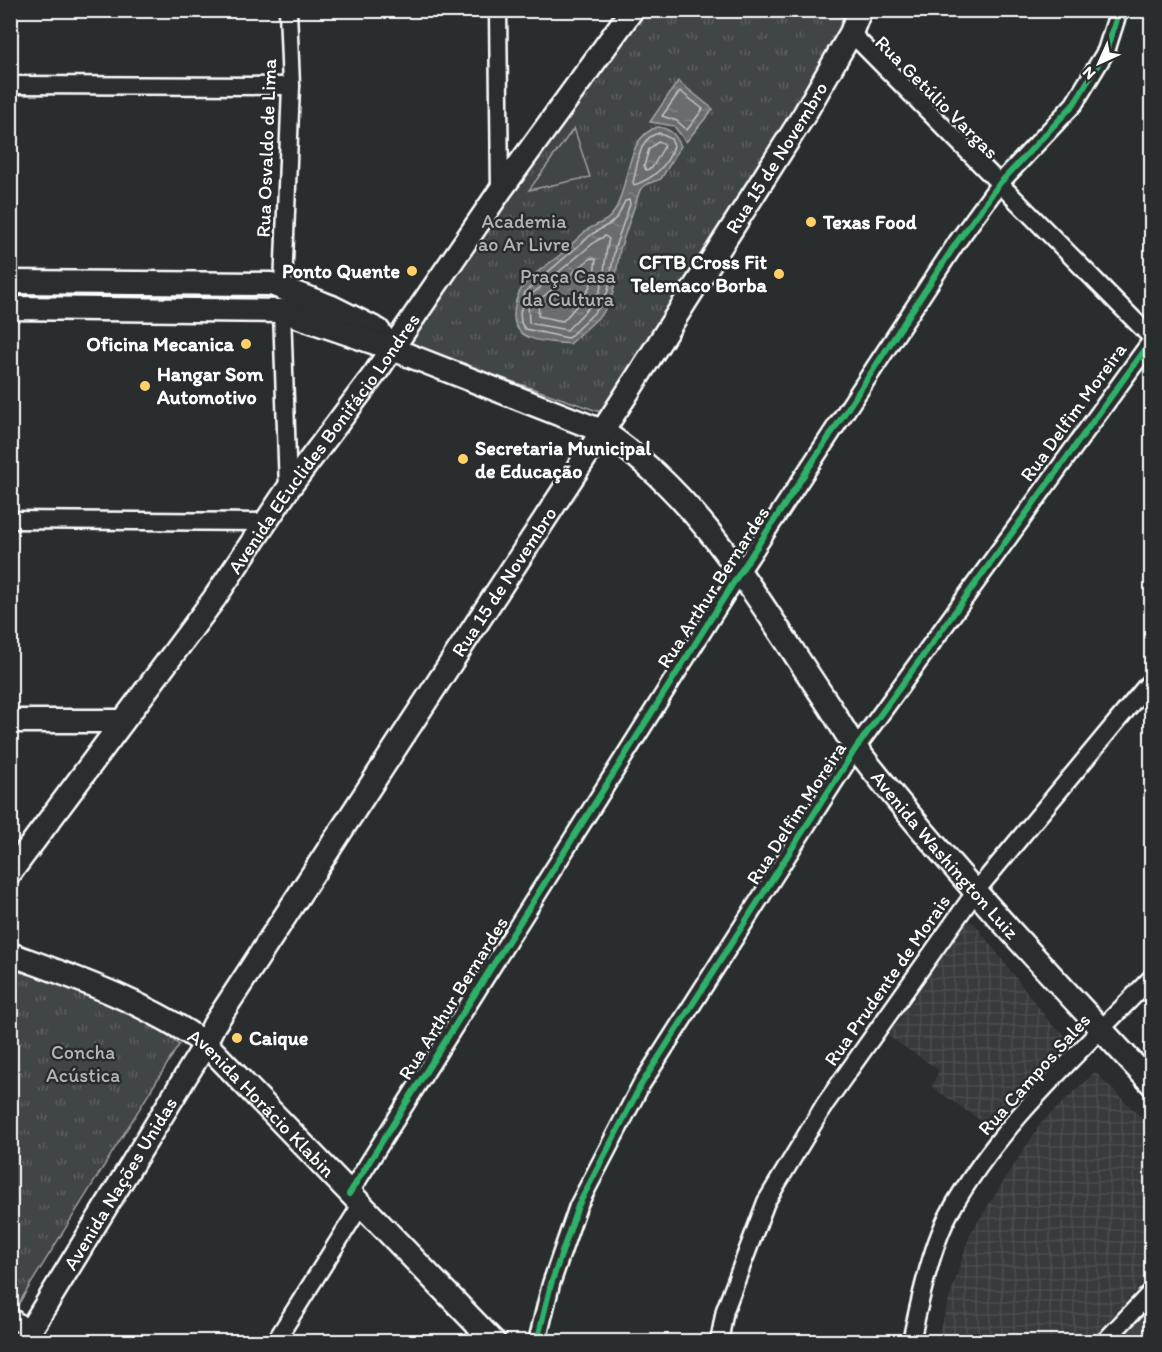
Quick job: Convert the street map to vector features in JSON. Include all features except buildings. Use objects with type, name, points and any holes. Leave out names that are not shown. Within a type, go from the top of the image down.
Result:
[{"type":"main road","name":"Avenida EEuclides Bonifácio Londres","points":[[10,873],[214,599],[288,489],[424,303],[500,191],[632,10]]},
{"type":"main road","name":"Rua 15 de Novembro","points":[[210,1034],[602,431],[804,115],[851,33],[860,10]]},
{"type":"main road","name":"Avenida Washington Luiz","points":[[10,282],[262,283],[283,286],[378,330],[390,348]]},
{"type":"main road","name":"Avenida Washington Luiz","points":[[10,308],[282,311],[390,348],[602,431],[655,470],[706,525],[856,748],[950,863],[1152,1084]]},
{"type":"main road","points":[[10,721],[123,721]]},
{"type":"main road","name":"Avenida Horácio Klabin","points":[[10,954],[90,982],[210,1034],[355,1199],[494,1341]]},
{"type":"main road","name":"Avenida Nações Unidas","points":[[26,1336],[210,1034]]},
{"type":"street","name":"Rua Osvaldo de Lima","points":[[283,286],[291,86],[288,10]]},
{"type":"street","points":[[498,10],[500,191]]},
{"type":"street","name":"Rua Arthur Bernardes","points":[[275,1341],[355,1199],[740,574],[957,242],[1000,183],[1074,104],[1106,51],[1119,10]]},
{"type":"street","name":"Rua Getúlio Vargas","points":[[851,33],[1152,339]]},
{"type":"street","points":[[10,85],[291,86]]},
{"type":"street","points":[[282,311],[288,489]]},
{"type":"street","name":"Rua Delfim Moreira","points":[[537,1341],[551,1284],[578,1206],[607,1145],[641,1085],[856,748],[1152,339]]},
{"type":"street","points":[[10,520],[266,522]]},
{"type":"street","name":"Rua Prudente de Morais","points":[[720,1341],[725,1310],[766,1202],[825,1104],[976,891],[1152,679]]},
{"type":"street","name":"Rua Campos Sales","points":[[911,1341],[921,1296],[949,1215],[998,1141],[1041,1092],[1152,977]]},
{"type":"street","points":[[1104,1341],[1152,1291]]},
{"type":"street","points":[[10,1316],[26,1336]]},
{"type":"shaded area","points":[[967,921],[974,923],[1052,1025],[1066,1035],[1068,1044],[990,1127],[932,1087],[939,1070],[888,1036]]},
{"type":"shaded area","points":[[1095,1072],[1151,1127],[1151,1274],[1090,1341],[936,1341],[970,1234],[1041,1123]]},
{"type":"green space","name":"Praça Casa da Cultura","points":[[643,11],[853,11],[808,95],[609,415],[401,343]]},
{"type":"green space","points":[[574,128],[590,177],[529,190]]},
{"type":"green space","points":[[11,293],[184,293],[184,299],[11,298]]},
{"type":"green space","name":"Concha Acústica","points":[[11,970],[124,998],[179,1045],[11,1316]]},
{"type":"green space","points":[[1151,1307],[1151,1341],[1118,1341]]},
{"type":"water","points":[[678,81],[713,109],[686,142],[674,126],[650,122]]},
{"type":"water","points":[[658,127],[672,133],[681,146],[661,179],[647,184],[640,190],[620,249],[613,293],[603,313],[570,344],[535,340],[520,332],[514,317],[515,306],[522,288],[528,280],[564,252],[587,230],[605,221],[614,212],[639,140],[647,132]]},
{"type":"cycle path","points":[[349,1194],[739,574],[957,242],[1000,183],[1074,104],[1106,51],[1119,10]]},
{"type":"cycle path","points":[[537,1342],[551,1284],[578,1206],[641,1085],[856,748],[1152,340]]},
{"type":"place","name":"Texas Food","points":[[811,222]]},
{"type":"place","name":"Ponto Quente","points":[[412,271]]},
{"type":"place","name":"CFTB Cross Fit Telemaco Borba","points":[[779,274]]},
{"type":"place","name":"Oficina Mecanica","points":[[246,344]]},
{"type":"place","name":"Hangar Som Automotivo","points":[[145,386]]},
{"type":"place","name":"Secretaria Municipal de Educação","points":[[463,459]]},
{"type":"place","name":"Caique","points":[[237,1038]]},
{"type":"park label","name":"Academia ao Ar Livre","points":[[524,232]]}]
